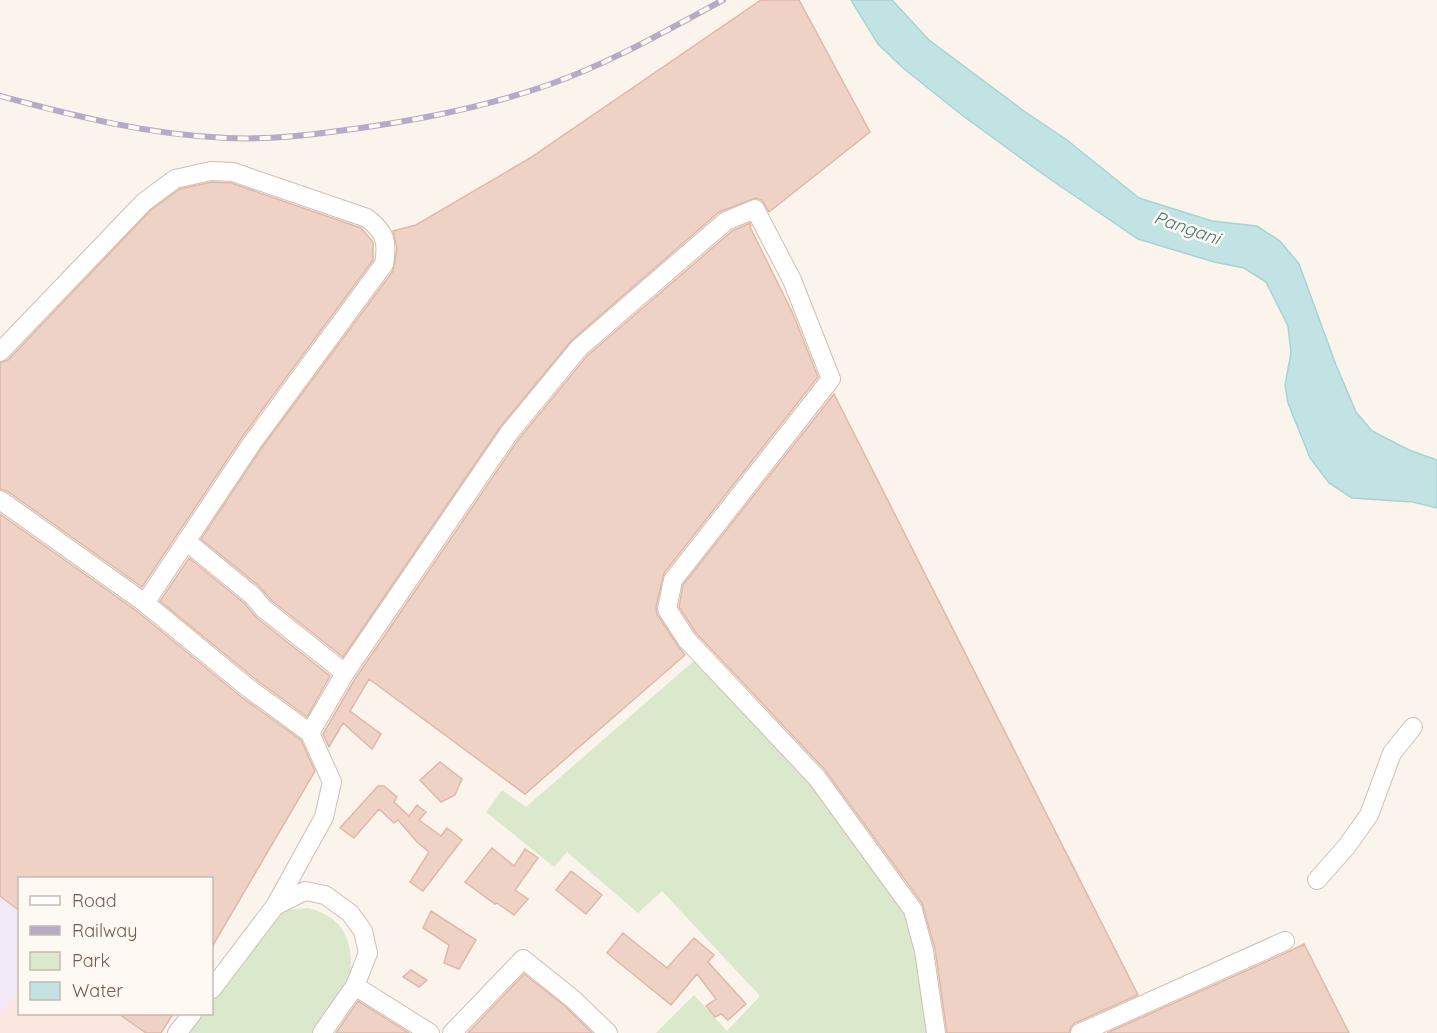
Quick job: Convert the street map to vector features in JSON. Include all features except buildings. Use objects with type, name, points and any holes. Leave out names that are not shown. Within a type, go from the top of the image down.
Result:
[{"type":"street","points":[[0,352],[144,202],[175,179],[211,171],[233,172],[367,218],[381,229],[387,250],[384,264],[252,443],[145,603]]},
{"type":"street","points":[[310,733],[345,673],[509,433],[579,348],[726,221],[755,209],[792,280],[831,379],[673,580],[667,609],[687,640],[817,778],[913,910],[924,951],[936,1033]]},
{"type":"street","points":[[0,501],[145,603],[247,687],[310,733],[332,782],[324,817],[275,906],[213,987]]},
{"type":"street","points":[[186,541],[252,595],[264,609],[345,673]]},
{"type":"street","points":[[1317,880],[1347,846],[1369,815],[1392,753],[1413,727]]},
{"type":"street","points":[[275,906],[304,891],[325,895],[350,913],[363,930],[368,953],[355,986],[322,1033]]},
{"type":"street","points":[[1080,1033],[1285,941]]},
{"type":"street","points":[[452,1033],[523,959],[573,999],[608,1033]]},
{"type":"street","points":[[355,986],[430,1033]]},
{"type":"street","points":[[177,1033],[191,1015]]},
{"type":"shaded area","points":[[0,896],[18,910],[18,990],[0,1014]]},
{"type":"shaded area","points":[[18,990],[18,1015],[120,1015],[146,1033],[0,1033],[0,1014]]},
{"type":"green space","points":[[697,658],[813,781],[908,913],[919,952],[929,1033],[656,1033],[694,995],[727,1031],[760,996],[662,891],[638,913],[567,852],[554,867],[486,812],[502,790],[526,807]]},
{"type":"green space","points":[[307,908],[327,915],[341,927],[349,944],[350,983],[314,1033],[185,1033],[199,1015],[213,1015],[213,997],[279,911]]},
{"type":"water","name":"Pangani","points":[[851,0],[892,0],[929,40],[1067,140],[1139,198],[1212,221],[1257,226],[1280,241],[1299,264],[1356,412],[1372,431],[1409,450],[1437,460],[1437,508],[1413,502],[1352,498],[1329,483],[1310,458],[1288,403],[1285,385],[1291,353],[1288,326],[1266,282],[1244,268],[1214,262],[1138,239],[963,116],[903,68],[878,44]]},
{"type":"railway","points":[[0,96],[56,111],[169,133],[258,138],[337,131],[452,112],[548,85],[615,57],[723,0]]}]
